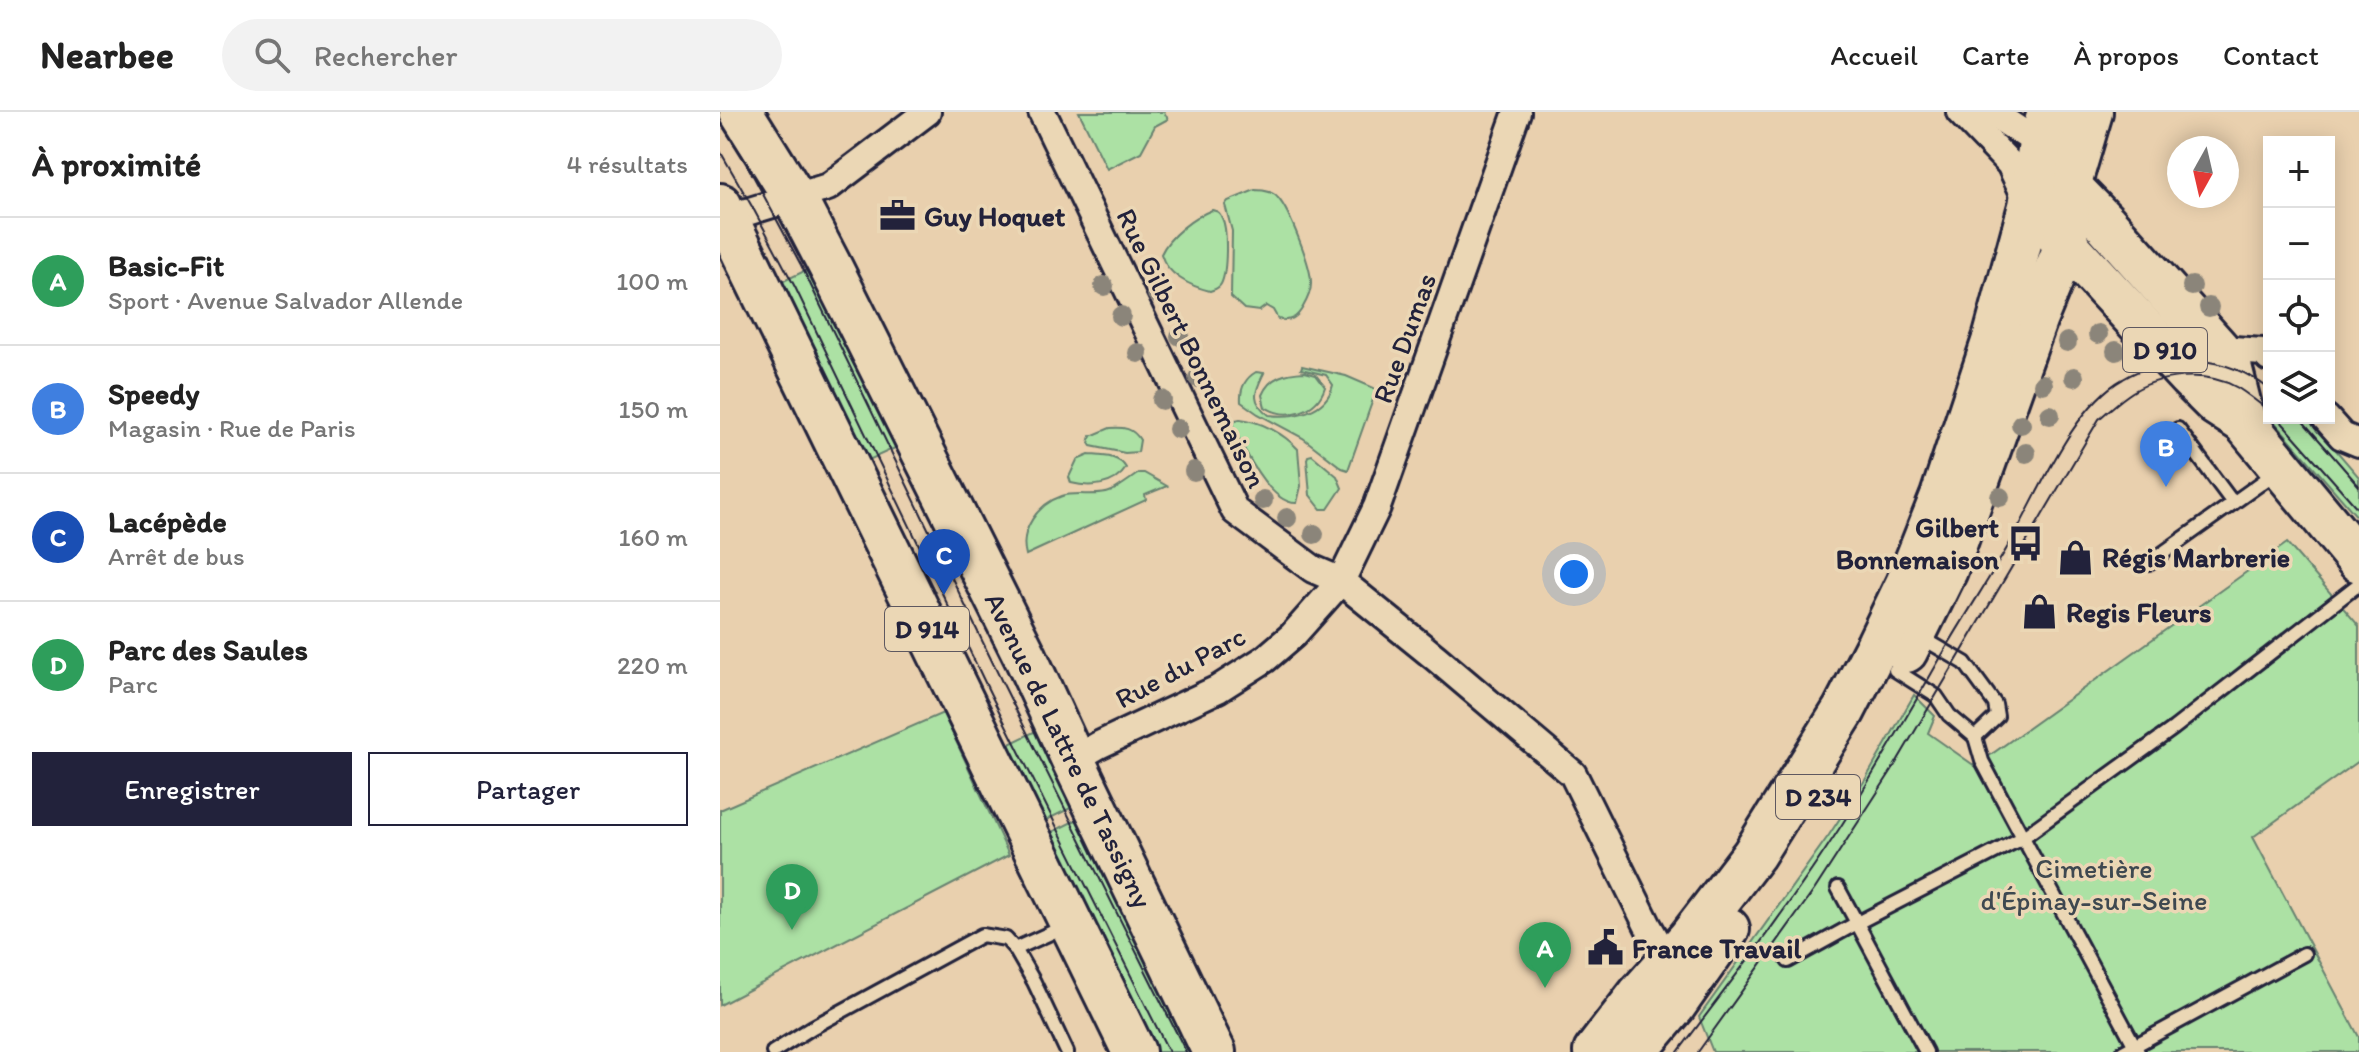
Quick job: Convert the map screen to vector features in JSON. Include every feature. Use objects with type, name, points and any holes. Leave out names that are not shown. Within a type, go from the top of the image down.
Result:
[{"type":"main road","name":"Avenue de Lattre de Tassigny","points":[[741,112],[794,197],[988,580],[1214,1052]]},
{"type":"main road","points":[[2066,245],[2069,186],[2091,112]]},
{"type":"main road","points":[[2030,206],[2044,128]]},
{"type":"main road","name":"D 910","points":[[2044,128],[2069,186],[2230,366],[2244,422]]},
{"type":"main road","name":"D 910","points":[[2030,206],[2189,377],[2216,404],[2244,422],[2359,561]]},
{"type":"main road","name":"D 234","points":[[1595,1052],[1705,919],[1754,854],[1844,710],[1896,608],[1926,540],[1995,336],[2030,206]]},
{"type":"main road","name":"D 914","points":[[722,215],[1134,1052]]},
{"type":"main road","name":"D 234","points":[[1635,1052],[1674,1006],[1780,858],[1856,737],[1915,634],[1946,570],[2036,318],[2066,245]]},
{"type":"street","points":[[722,215],[828,187],[927,112]]},
{"type":"street","name":"Rue Gilbert Bonnemaison","points":[[1042,112],[1235,511],[1313,569],[1341,581],[1573,774],[1668,961]]},
{"type":"street","name":"Rue Dumas","points":[[1341,581],[1386,483],[1517,112]]},
{"type":"street","points":[[1960,112],[2010,164],[2030,206]]},
{"type":"street","points":[[1991,112],[2044,128]]},
{"type":"street","points":[[2218,349],[2263,352]]},
{"type":"street","name":"Rue du Parc","points":[[1073,760],[1218,689],[1265,659],[1293,635],[1341,581]]},
{"type":"lane","points":[[2178,429],[2233,503]]},
{"type":"lane","points":[[2149,563],[2281,469]]},
{"type":"lane","points":[[1788,961],[2022,838],[2174,728],[2359,584]]},
{"type":"lane","points":[[1915,634],[1965,663],[1995,704],[1997,716],[1975,737]]},
{"type":"lane","points":[[1895,670],[1936,696],[1949,715],[1975,737],[1982,761],[2132,1050],[2304,954]]},
{"type":"lane","points":[[1838,888],[1926,1052]]},
{"type":"lane","points":[[1015,949],[1071,924]]},
{"type":"lane","points":[[773,1052],[982,935],[1006,939],[1015,949],[1067,1052]]},
{"type":"green space","points":[[1079,112],[1164,112],[1168,119],[1155,126],[1141,152],[1107,169]]},
{"type":"green space","points":[[1255,190],[1273,194],[1283,204],[1308,265],[1310,293],[1301,311],[1290,319],[1278,319],[1273,310],[1266,306],[1259,311],[1244,309],[1231,297],[1232,231],[1225,205]]},
{"type":"green space","points":[[1212,210],[1219,213],[1224,224],[1226,251],[1221,284],[1210,291],[1180,278],[1168,268],[1161,254],[1183,228]]},
{"type":"green space","points":[[819,264],[906,443],[860,464],[773,286]]},
{"type":"green space","points":[[1302,366],[1346,376],[1376,391],[1348,470],[1303,438],[1241,402],[1244,385],[1256,372],[1264,373],[1256,395],[1269,415],[1288,416],[1316,408],[1333,385],[1326,375],[1301,369]]},
{"type":"green space","points":[[1305,372],[1316,375],[1325,387],[1315,403],[1292,413],[1265,407],[1262,395],[1269,384],[1285,375]]},
{"type":"green space","points":[[1235,420],[1272,429],[1298,449],[1301,486],[1297,503],[1277,494],[1258,473],[1233,426]]},
{"type":"green space","points":[[2276,424],[2314,424],[2359,477],[2359,519]]},
{"type":"green space","points":[[1110,428],[1124,428],[1134,433],[1140,440],[1138,452],[1125,453],[1091,446],[1091,436]]},
{"type":"green space","points":[[1089,455],[1115,458],[1126,468],[1115,479],[1102,484],[1071,483],[1069,477],[1077,460]]},
{"type":"green space","points":[[1312,455],[1337,476],[1342,488],[1328,509],[1321,509],[1310,495],[1307,459]]},
{"type":"green space","points":[[1139,473],[1167,486],[1145,495],[1146,500],[1026,555],[1028,527],[1045,505],[1062,496],[1106,493]]},
{"type":"green space","name":"Cimetière d'Épinay-sur-Seine","points":[[2287,543],[2359,626],[2359,761],[2253,837],[2359,1037],[2359,1052],[1713,1052],[1699,1017],[1829,835],[1914,695],[1935,716],[1928,733],[1975,766]]},
{"type":"green space","points":[[943,713],[1009,855],[720,1005],[720,810]]},
{"type":"green space","points":[[1044,727],[1081,803],[1036,825],[999,749]]},
{"type":"green space","points":[[1086,815],[1201,1052],[1149,1052],[1042,837]]},
{"type":"tram line","points":[[720,122],[743,157],[801,265],[1003,684],[1186,1052]]},
{"type":"tram line","points":[[720,151],[795,287],[990,693],[1169,1052]]},
{"type":"tram line","points":[[1678,1052],[1782,912],[1841,826],[2014,536],[2060,450],[2089,408],[2123,379],[2141,370],[2179,361],[2198,361],[2235,369],[2263,385]]},
{"type":"tram line","points":[[1698,1052],[1815,889],[1892,770],[2099,419],[2140,388],[2182,377],[2226,382],[2263,407]]},
{"type":"tram line","points":[[2283,424],[2359,510]]},
{"type":"tram line","points":[[2305,424],[2359,486]]},
{"type":"place","name":"Guy Hoquet","points":[[898,216]]},
{"type":"place","name":"Speedy","points":[[2166,487]]},
{"type":"place","name":"Gilbert Bonnemaison","points":[[2025,543]]},
{"type":"place","name":"Régis Marbrerie","points":[[2076,557]]},
{"type":"place","name":"Lacépède","points":[[944,595]]},
{"type":"place","name":"Regis Fleurs","points":[[2040,612]]},
{"type":"place","name":"Parc des Saules","points":[[792,930]]},
{"type":"place","name":"France Travail","points":[[1606,948]]},
{"type":"place","name":"Basic-Fit","points":[[1545,988]]}]
